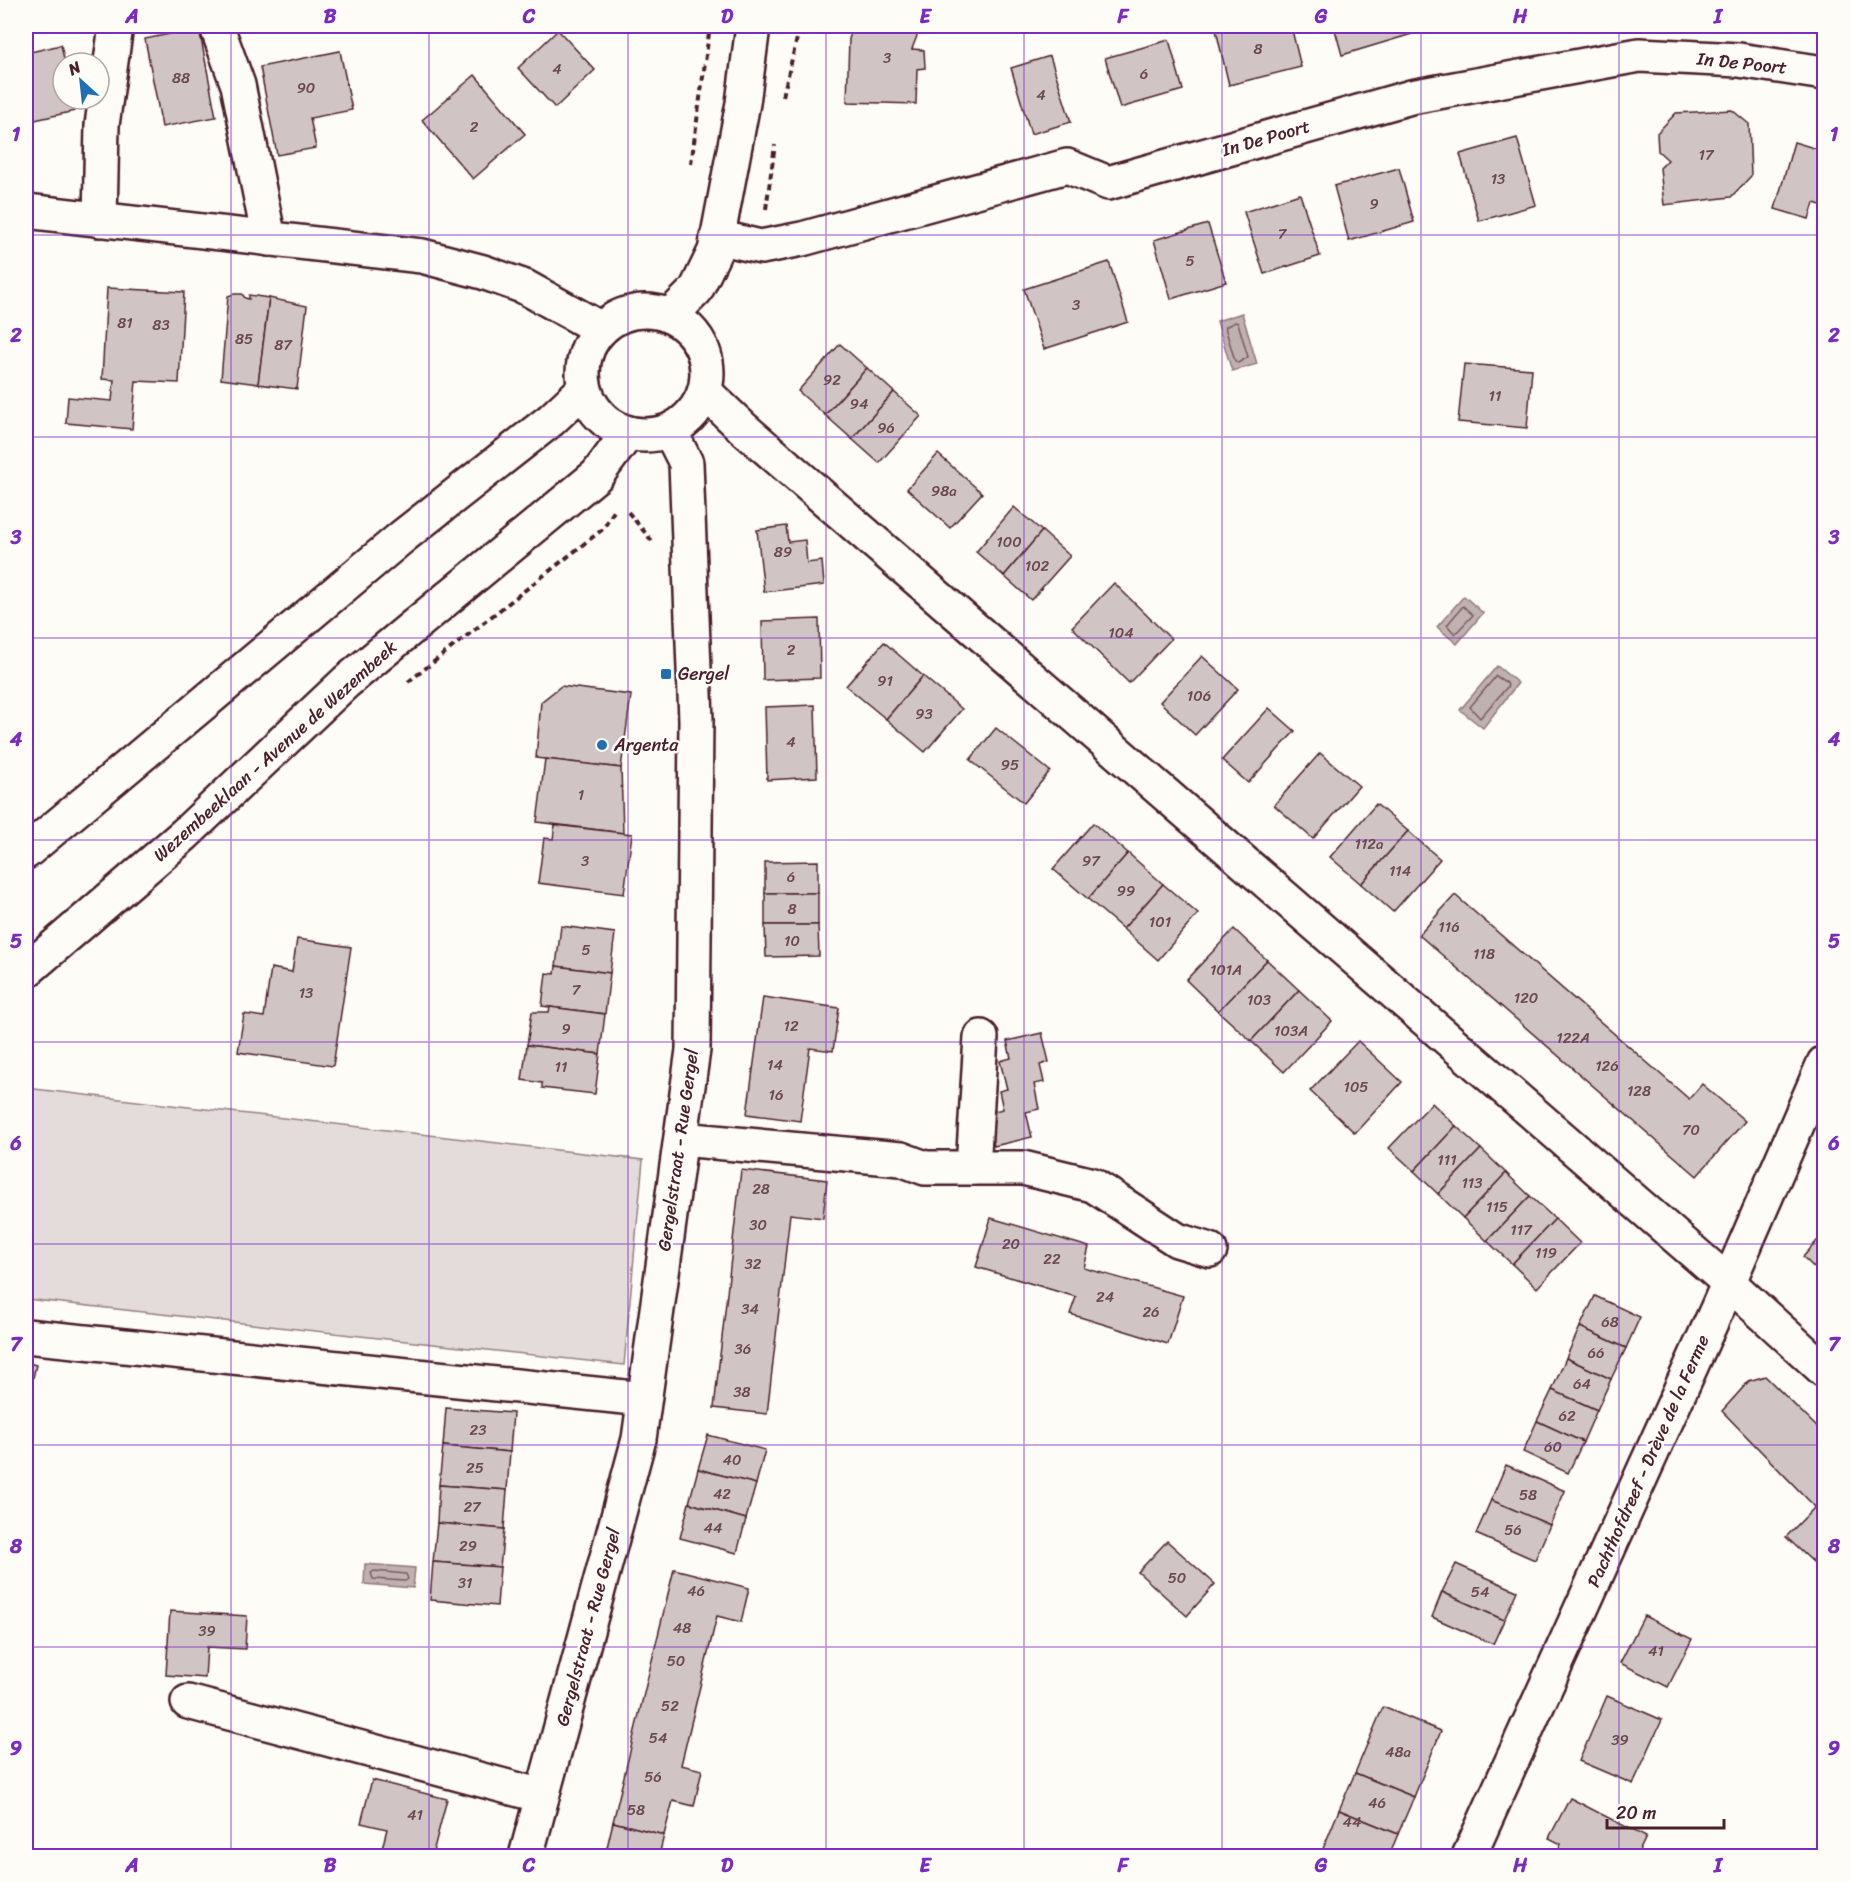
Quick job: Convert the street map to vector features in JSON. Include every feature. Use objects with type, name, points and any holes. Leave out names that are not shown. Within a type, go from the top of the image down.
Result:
[{"type":"street","points":[[100,220],[102,125],[116,26]]},
{"type":"street","points":[[670,316],[696,290],[715,251],[742,103],[753,26]]},
{"type":"street","points":[[218,30],[238,85],[269,239]]},
{"type":"street","name":"In De Poort","points":[[717,237],[761,247],[802,238],[1066,166],[1108,183],[1411,97],[1639,56],[1739,60],[1824,72]]},
{"type":"street","points":[[26,211],[422,256],[483,272],[525,287],[601,329]]},
{"type":"street","points":[[640,311],[670,316],[693,333],[704,351],[708,371],[705,392],[692,415],[670,431],[649,436],[628,433],[608,424],[593,409],[584,389],[583,368],[588,347],[601,329],[619,316],[640,311]]},
{"type":"street","points":[[26,852],[402,537],[551,420],[584,389]]},
{"type":"street","points":[[705,392],[752,436],[1728,1282],[1824,1370]]},
{"type":"street","name":"Gergelstraat - Rue Gergel","points":[[526,1857],[639,1439],[693,1050],[696,720],[686,463],[670,431]]},
{"type":"street","name":"Wezembeeklaan - Avenue de Wezembeek","points":[[26,971],[185,834],[346,682],[597,475],[628,433]]},
{"type":"street","points":[[973,1168],[981,1037]]},
{"type":"street","name":"Pachthofdreef - Drève de la Ferme","points":[[1469,1857],[1824,1064]]},
{"type":"street","points":[[681,1139],[901,1159],[925,1168],[1023,1168],[1093,1185],[1177,1240],[1210,1250]]},
{"type":"street","points":[[26,1336],[644,1399]]},
{"type":"street","points":[[188,1702],[542,1796]]},
{"type":"path","points":[[690,172],[710,26]]},
{"type":"shaded area","points":[[26,1088],[643,1160],[624,1365],[26,1299]]},
{"type":"water","points":[[1242,313],[1257,364],[1232,371],[1217,321]]},
{"type":"water","points":[[1464,596],[1483,613],[1457,644],[1437,627]]},
{"type":"water","points":[[1497,666],[1518,683],[1483,728],[1460,710]]},
{"type":"water","points":[[365,1564],[415,1568],[413,1588],[364,1584]]},
{"type":"building","points":[[853,26],[920,28],[912,49],[924,50],[925,68],[917,69],[916,104],[847,102],[849,39]]},
{"type":"building","points":[[1236,26],[1291,26],[1301,67],[1229,85],[1216,30]]},
{"type":"building","points":[[1334,26],[1409,26],[1412,34],[1342,55]]},
{"type":"building","points":[[199,28],[216,117],[162,127],[145,39]]},
{"type":"building","points":[[558,30],[595,70],[555,108],[518,68]]},
{"type":"building","points":[[1169,40],[1183,90],[1120,108],[1105,58]]},
{"type":"building","points":[[61,45],[62,51],[51,51],[51,111],[75,111],[26,122],[26,53]]},
{"type":"building","points":[[340,51],[352,110],[310,118],[316,148],[277,155],[260,67]]},
{"type":"building","points":[[1050,56],[1071,122],[1031,134],[1011,68]]},
{"type":"building","points":[[475,75],[525,134],[473,179],[422,120]]},
{"type":"building","points":[[1732,110],[1749,124],[1751,176],[1731,197],[1664,205],[1660,168],[1668,160],[1658,151],[1657,133],[1676,113]]},
{"type":"building","points":[[1517,138],[1536,205],[1479,221],[1460,154]]},
{"type":"building","points":[[1794,142],[1824,151],[1824,206],[1814,203],[1809,219],[1775,209]]},
{"type":"building","points":[[1399,168],[1414,222],[1349,241],[1334,186]]},
{"type":"building","points":[[1300,194],[1320,256],[1264,274],[1244,212]]},
{"type":"building","points":[[1208,224],[1226,282],[1171,299],[1154,240]]},
{"type":"building","points":[[1109,262],[1128,322],[1044,349],[1024,289]]},
{"type":"building","points":[[107,288],[184,292],[179,383],[136,381],[132,429],[66,423],[68,397],[112,401],[114,380],[102,379]]},
{"type":"building","points":[[242,294],[249,299],[249,295],[269,298],[258,384],[221,379],[228,296]]},
{"type":"building","points":[[269,298],[307,306],[297,389],[258,384]]},
{"type":"building","points":[[840,344],[867,368],[825,415],[798,391]]},
{"type":"building","points":[[1464,364],[1532,369],[1527,428],[1458,422]]},
{"type":"building","points":[[867,368],[894,392],[852,439],[825,415]]},
{"type":"building","points":[[894,392],[921,416],[879,463],[852,439]]},
{"type":"building","points":[[938,454],[982,493],[950,528],[907,489]]},
{"type":"building","points":[[1014,507],[1042,531],[1004,576],[976,552]]},
{"type":"building","points":[[786,526],[788,542],[805,540],[807,563],[822,561],[824,585],[764,592],[757,530]]},
{"type":"building","points":[[1042,531],[1070,556],[1031,600],[1004,576]]},
{"type":"building","points":[[1114,583],[1171,639],[1129,683],[1072,627]]},
{"type":"building","points":[[819,619],[820,678],[763,680],[762,621]]},
{"type":"building","points":[[884,642],[923,676],[886,719],[846,686]]},
{"type":"building","points":[[1202,656],[1238,689],[1195,735],[1160,702]]},
{"type":"building","points":[[923,676],[962,709],[925,752],[886,719]]},
{"type":"building","points":[[561,686],[631,695],[621,768],[536,758],[541,702]]},
{"type":"building","points":[[815,705],[817,777],[767,780],[765,707]]},
{"type":"building","points":[[1269,708],[1295,731],[1248,783],[1222,760]]},
{"type":"building","points":[[996,728],[1050,771],[1024,803],[970,760]]},
{"type":"building","points":[[1320,753],[1359,786],[1313,839],[1274,805]]},
{"type":"building","points":[[1824,755],[1824,772],[1818,769]]},
{"type":"building","points":[[545,759],[621,768],[623,833],[537,822]]},
{"type":"building","points":[[1376,804],[1408,831],[1361,884],[1330,857]]},
{"type":"building","points":[[1093,823],[1128,853],[1088,899],[1053,869]]},
{"type":"building","points":[[555,825],[632,834],[624,894],[538,883],[544,838],[553,839]]},
{"type":"building","points":[[1408,831],[1440,859],[1393,912],[1361,884]]},
{"type":"building","points":[[1128,853],[1163,884],[1123,929],[1088,899]]},
{"type":"building","points":[[818,861],[818,893],[765,893],[765,862]]},
{"type":"building","points":[[1163,884],[1198,914],[1158,960],[1123,929]]},
{"type":"building","points":[[765,893],[818,893],[818,925],[765,925]]},
{"type":"building","points":[[1455,895],[1689,1099],[1702,1084],[1745,1121],[1697,1176],[1419,935]]},
{"type":"building","points":[[765,925],[818,925],[819,956],[766,957]]},
{"type":"building","points":[[561,926],[615,933],[610,973],[556,966]]},
{"type":"building","points":[[1234,929],[1267,960],[1218,1011],[1186,980]]},
{"type":"building","points":[[297,939],[351,947],[333,1066],[238,1052],[244,1014],[264,1017],[271,968],[292,972]]},
{"type":"building","points":[[1267,960],[1299,990],[1251,1041],[1218,1011]]},
{"type":"building","points":[[556,966],[610,973],[605,1014],[542,1006],[546,973],[555,974]]},
{"type":"building","points":[[1299,990],[1332,1021],[1284,1072],[1251,1041]]},
{"type":"building","points":[[763,997],[839,1008],[833,1051],[810,1048],[800,1121],[747,1114]]},
{"type":"building","points":[[550,1007],[605,1014],[600,1054],[527,1045],[532,1012],[549,1012]]},
{"type":"building","points":[[1042,1033],[1049,1062],[1040,1065],[1044,1082],[1034,1084],[1039,1109],[1026,1112],[1032,1137],[994,1146],[986,1113],[1003,1109],[999,1091],[1007,1089],[1000,1061],[1011,1058],[1007,1041]]},
{"type":"building","points":[[1358,1041],[1402,1082],[1355,1133],[1310,1091]]},
{"type":"building","points":[[527,1045],[600,1054],[595,1094],[542,1088],[542,1083],[522,1080]]},
{"type":"building","points":[[1432,1103],[1456,1126],[1414,1171],[1389,1148]]},
{"type":"building","points":[[1456,1126],[1481,1149],[1438,1194],[1414,1171]]},
{"type":"building","points":[[1481,1149],[1506,1173],[1463,1218],[1438,1194]]},
{"type":"building","points":[[741,1170],[827,1180],[823,1218],[790,1214],[767,1414],[714,1408]]},
{"type":"building","points":[[1506,1173],[1530,1196],[1487,1241],[1463,1218]]},
{"type":"building","points":[[1530,1196],[1555,1219],[1512,1264],[1487,1241]]},
{"type":"building","points":[[991,1218],[1089,1247],[1084,1268],[1183,1296],[1168,1344],[1070,1314],[1076,1297],[976,1267]]},
{"type":"building","points":[[1555,1219],[1580,1243],[1537,1288],[1512,1264]]},
{"type":"building","points":[[1824,1233],[1824,1277],[1803,1257]]},
{"type":"building","points":[[1595,1296],[1640,1317],[1626,1348],[1580,1327]]},
{"type":"building","points":[[1580,1327],[1626,1348],[1611,1379],[1566,1358]]},
{"type":"building","points":[[1566,1358],[1611,1379],[1597,1410],[1552,1390]]},
{"type":"building","points":[[26,1362],[36,1365],[26,1408]]},
{"type":"building","points":[[1765,1376],[1824,1434],[1824,1572],[1786,1537],[1815,1507],[1722,1411],[1749,1381]]},
{"type":"building","points":[[1552,1390],[1597,1410],[1583,1442],[1537,1421]]},
{"type":"building","points":[[446,1408],[513,1413],[510,1452],[443,1446]]},
{"type":"building","points":[[1537,1421],[1583,1442],[1568,1473],[1523,1452]]},
{"type":"building","points":[[708,1435],[765,1450],[756,1484],[698,1469]]},
{"type":"building","points":[[443,1446],[510,1452],[507,1490],[439,1485]]},
{"type":"building","points":[[1506,1465],[1565,1491],[1550,1525],[1491,1500]]},
{"type":"building","points":[[698,1469],[756,1484],[746,1519],[689,1503]]},
{"type":"building","points":[[439,1485],[507,1490],[504,1529],[437,1523]]},
{"type":"building","points":[[1491,1500],[1550,1525],[1535,1560],[1476,1534]]},
{"type":"building","points":[[689,1503],[746,1519],[737,1553],[680,1538]]},
{"type":"building","points":[[437,1523],[504,1529],[500,1567],[433,1562]]},
{"type":"building","points":[[1167,1541],[1215,1584],[1187,1616],[1138,1572]]},
{"type":"building","points":[[433,1562],[500,1567],[497,1606],[430,1600]]},
{"type":"building","points":[[1456,1564],[1517,1591],[1504,1620],[1442,1592]]},
{"type":"building","points":[[674,1569],[749,1588],[741,1622],[717,1616],[681,1765],[702,1770],[694,1806],[673,1801],[664,1835],[613,1822]]},
{"type":"building","points":[[1442,1592],[1504,1620],[1493,1644],[1432,1617]]},
{"type":"building","points":[[170,1611],[247,1616],[245,1649],[207,1647],[205,1678],[166,1675]]},
{"type":"building","points":[[1644,1616],[1692,1639],[1668,1687],[1620,1663]]},
{"type":"building","points":[[1607,1696],[1662,1720],[1633,1784],[1579,1761]]},
{"type":"building","points":[[1383,1707],[1441,1731],[1414,1797],[1355,1773]]},
{"type":"building","points":[[1355,1773],[1414,1797],[1398,1834],[1339,1810]]},
{"type":"building","points":[[372,1780],[447,1799],[432,1856],[380,1856],[387,1829],[361,1823]]},
{"type":"building","points":[[1570,1798],[1646,1837],[1637,1856],[1555,1856],[1561,1844],[1549,1838]]},
{"type":"building","points":[[1339,1810],[1398,1834],[1389,1856],[1320,1856]]},
{"type":"building","points":[[613,1822],[664,1835],[659,1856],[605,1856]]},
{"type":"place","name":"Gergel","points":[[666,674]]},
{"type":"place","name":"Argenta","points":[[602,745]]}]
